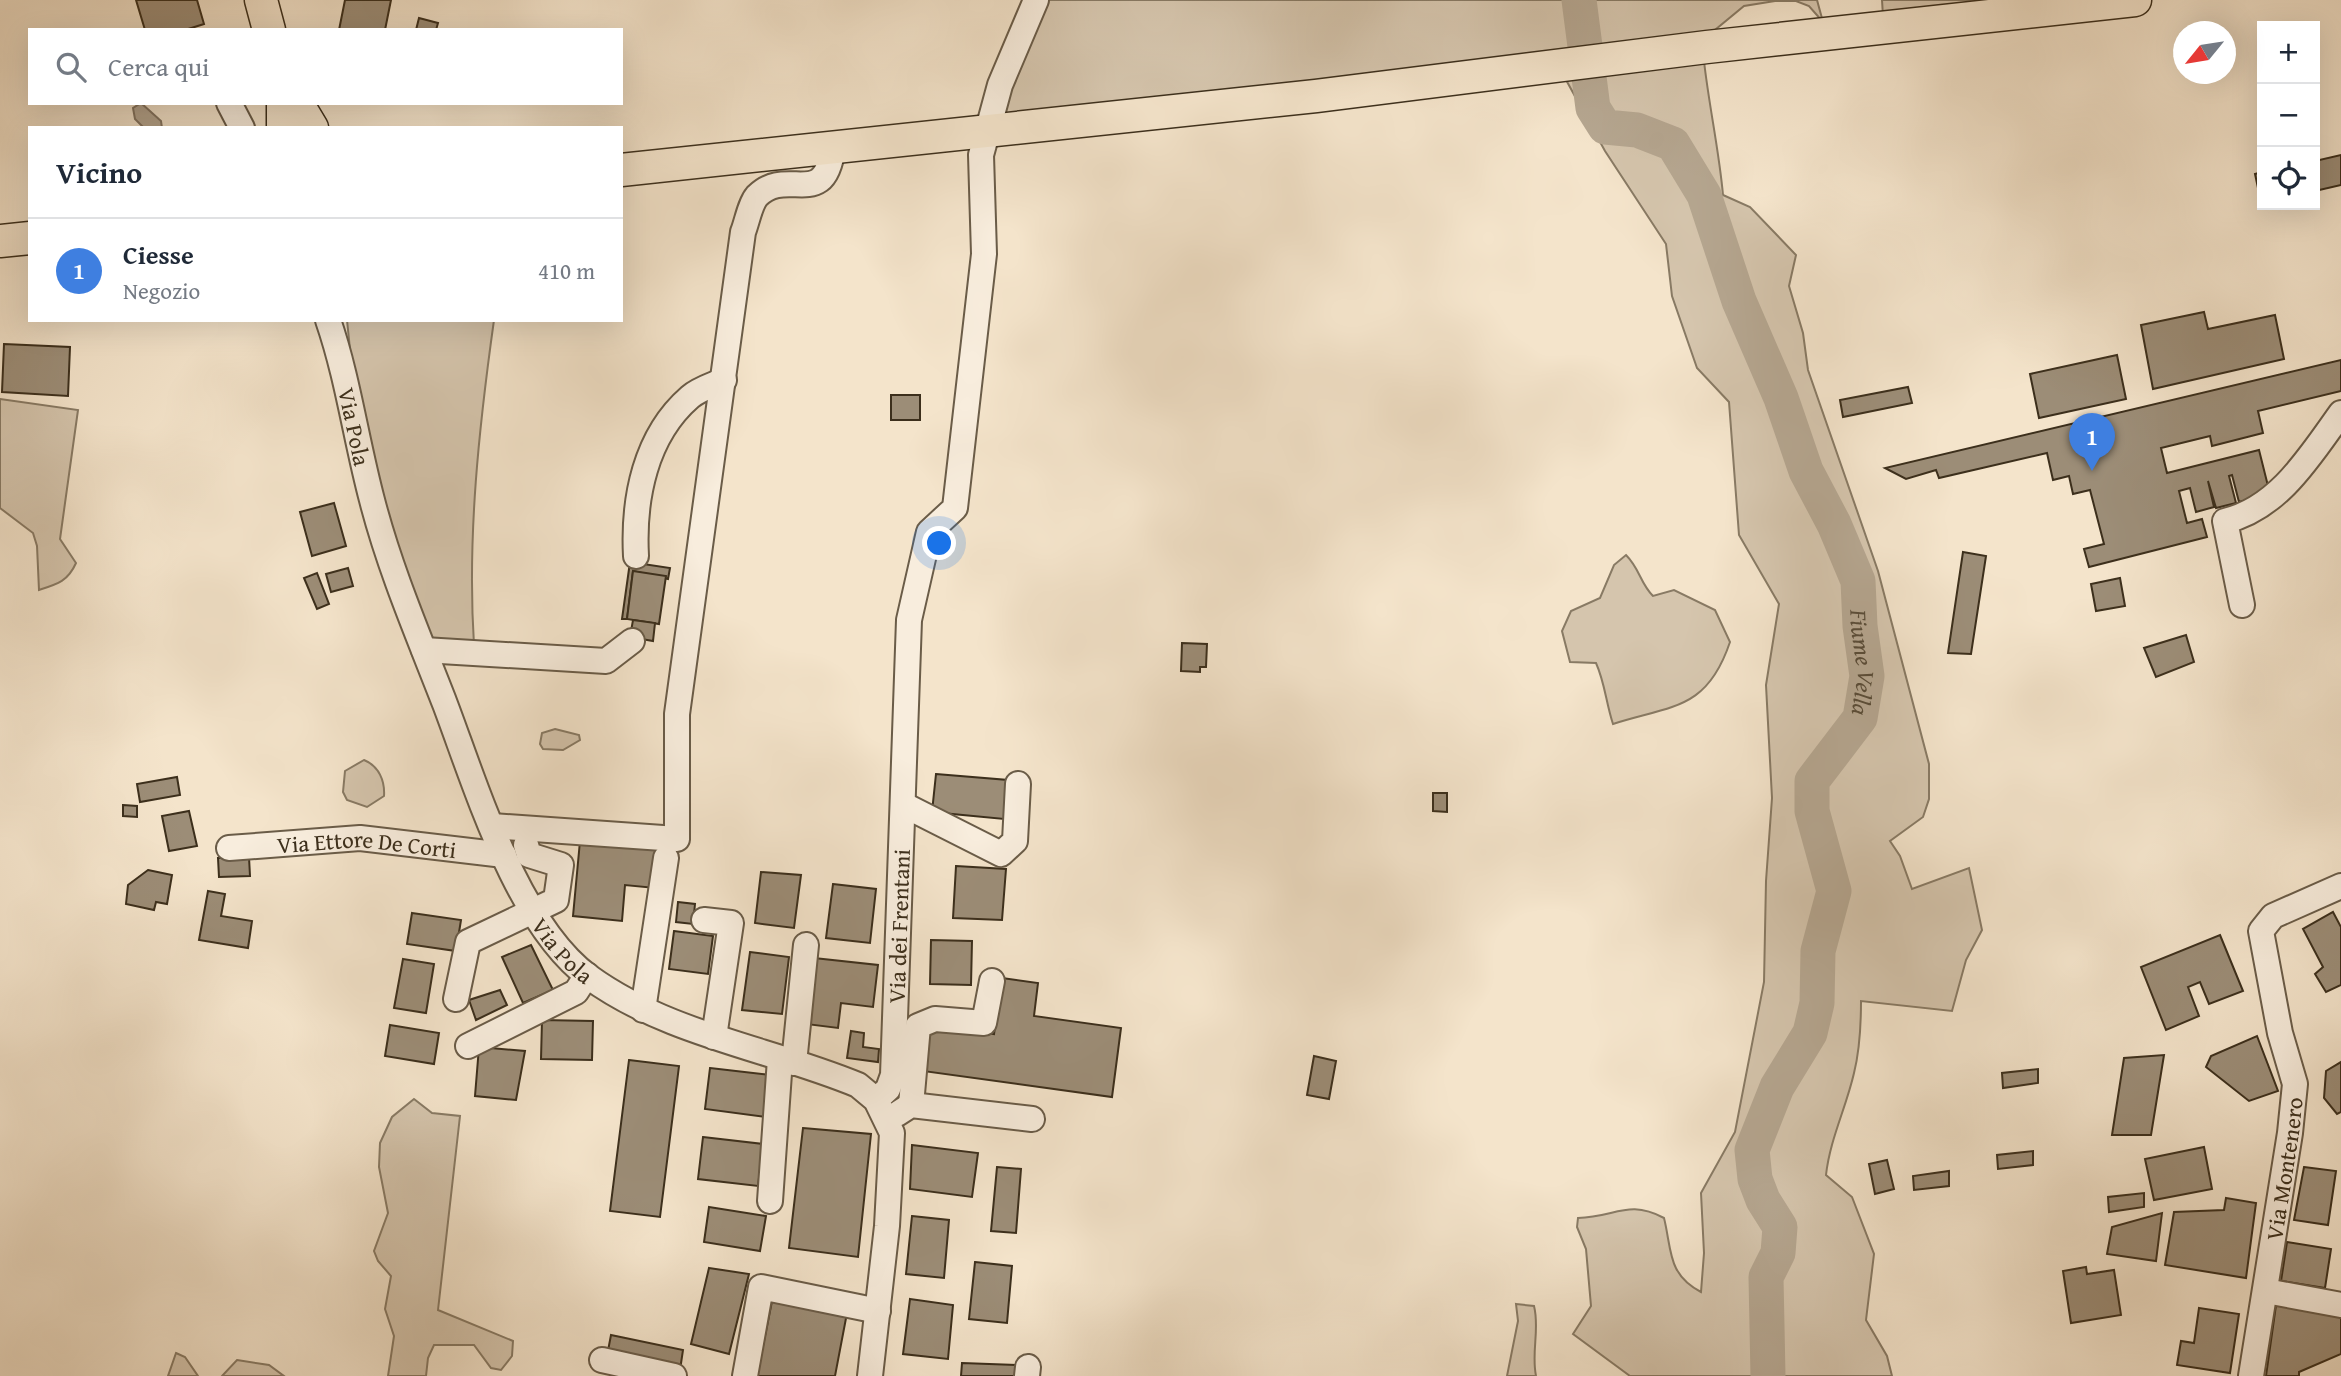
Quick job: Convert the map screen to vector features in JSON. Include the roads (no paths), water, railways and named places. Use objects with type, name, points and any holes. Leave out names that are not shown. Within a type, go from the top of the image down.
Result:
[{"type":"main road","points":[[261,0],[268,28]]},
{"type":"main road","points":[[623,170],[1316,96],[1707,47],[2135,0]]},
{"type":"main road","points":[[0,241],[28,238]]},
{"type":"street","name":"Via dei Frentani","points":[[882,1110],[893,1075],[909,620],[929,532],[955,508],[984,254],[981,155],[1000,85],[1037,0]]},
{"type":"street","points":[[230,105],[241,126]]},
{"type":"street","points":[[505,842],[677,839],[677,714],[743,232],[756,197],[769,188],[818,182],[830,171],[833,146]]},
{"type":"street","name":"Via Pola","points":[[329,322],[379,523],[424,650],[533,910],[563,953],[587,975],[643,1010],[858,1086],[882,1110]]},
{"type":"street","name":"Via Pola","points":[[341,322],[341,363]]},
{"type":"street","points":[[636,556],[634,517],[653,441],[691,396],[724,380]]},
{"type":"street","points":[[2242,605],[2225,522],[2248,516],[2295,477],[2341,413]]},
{"type":"street","points":[[424,650],[606,661],[632,641]]},
{"type":"street","points":[[904,805],[1001,854],[1015,841],[1018,784]]},
{"type":"street","name":"Via Ettore De Corti","points":[[229,848],[360,838],[505,842]]},
{"type":"street","points":[[505,842],[571,847]]},
{"type":"street","points":[[456,999],[468,942],[556,900],[561,865],[529,855],[505,842]]},
{"type":"street","points":[[643,1010],[666,858]]},
{"type":"street","name":"Via Montenero","points":[[2251,1376],[2266,1292],[2295,1084],[2280,1033],[2262,931],[2273,916],[2341,886]]},
{"type":"street","points":[[704,920],[732,923],[714,1037]]},
{"type":"street","points":[[770,1201],[787,1061],[806,945]]},
{"type":"street","points":[[468,1046],[576,992],[587,975]]},
{"type":"street","points":[[911,1104],[918,1026],[935,1019],[984,1023],[992,981]]},
{"type":"street","points":[[870,1376],[892,1141],[882,1110],[911,1104],[1032,1119]]},
{"type":"street","points":[[745,1376],[761,1287],[877,1311]]},
{"type":"street","points":[[2266,1292],[2341,1305]]},
{"type":"street","points":[[602,1360],[674,1376]]},
{"type":"waterway","name":"Fiume Vella","points":[[1579,0],[1593,108],[1605,127],[1637,130],[1673,144],[1704,195],[1739,301],[1781,398],[1806,471],[1834,524],[1858,581],[1860,626],[1867,676],[1860,718],[1812,781],[1812,811],[1834,891],[1818,951],[1817,1003],[1810,1033],[1777,1087],[1752,1150],[1755,1179],[1763,1200],[1780,1227],[1778,1253],[1766,1277],[1768,1376]]},
{"type":"place","name":"Ciesse","points":[[2092,471]]}]
